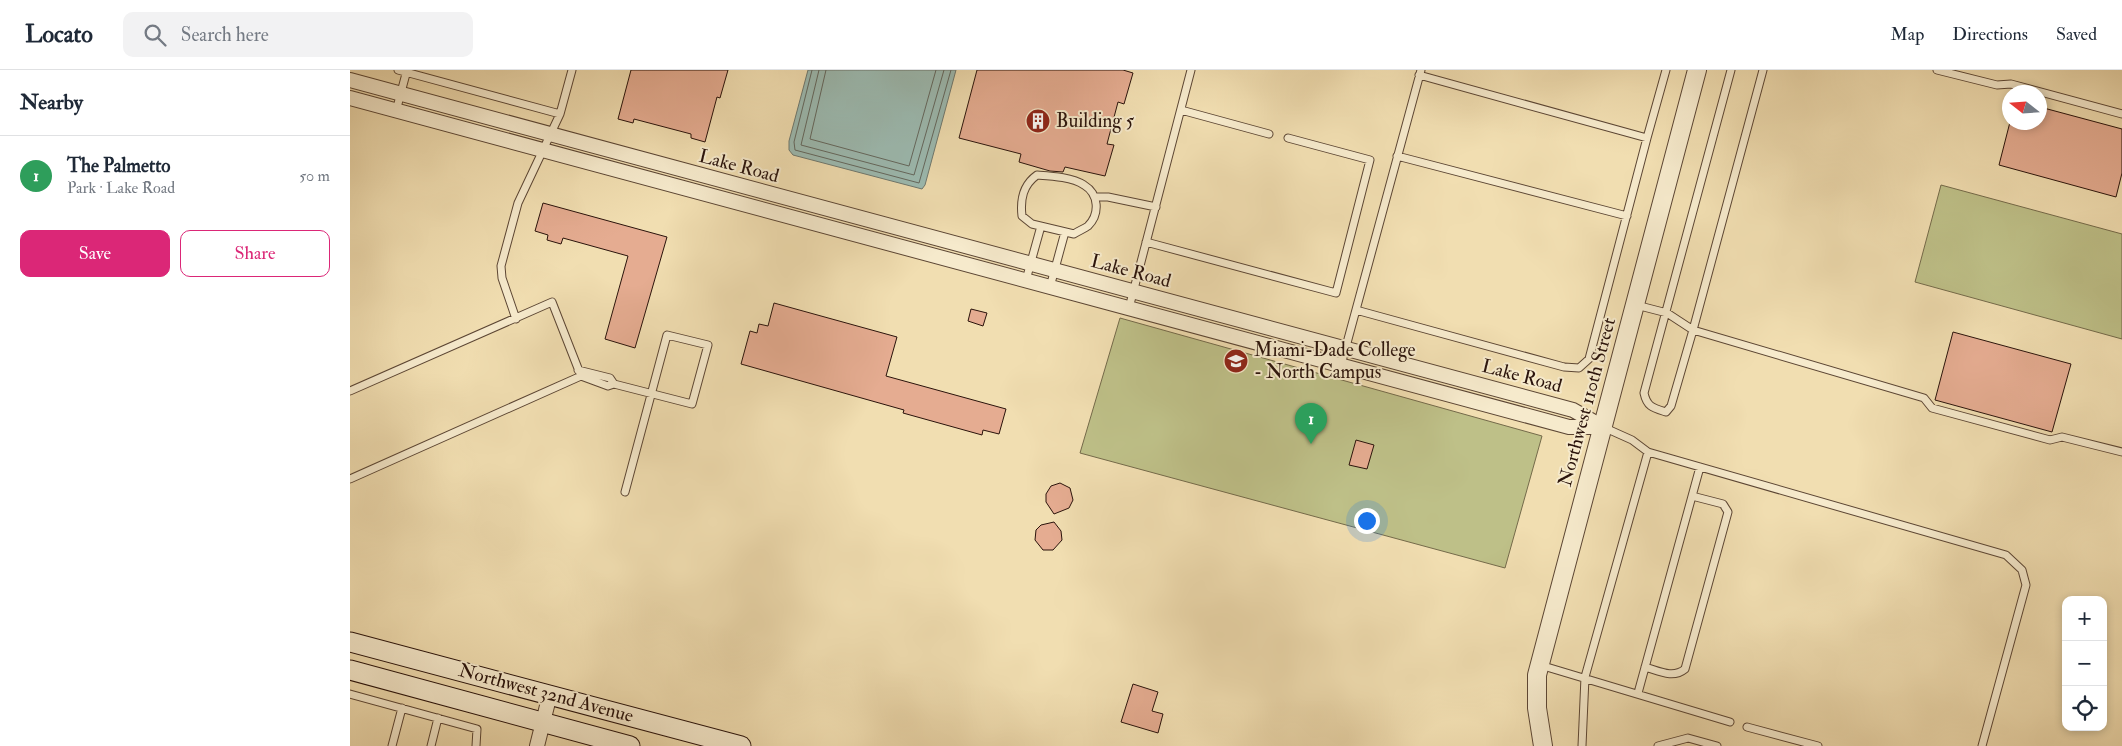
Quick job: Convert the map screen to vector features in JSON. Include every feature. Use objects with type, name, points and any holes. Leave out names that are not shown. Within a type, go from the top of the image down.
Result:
[{"type":"main road","name":"Northwest 32nd Avenue","points":[[350,642],[741,746]]},
{"type":"main road","name":"Northwest 32nd Avenue","points":[[350,670],[630,746]]},
{"type":"street","name":"Northwest 110th Street","points":[[1543,746],[1537,708],[1537,675],[1697,70]]},
{"type":"street","name":"Lake Road","points":[[350,80],[1573,410],[1602,427]]},
{"type":"street","name":"Lake Road","points":[[350,98],[1569,426],[1602,427]]},
{"type":"street","points":[[537,746],[550,694]]},
{"type":"lane","points":[[398,70],[560,114]]},
{"type":"lane","points":[[516,318],[502,278],[501,266],[518,203],[560,114],[572,70]]},
{"type":"lane","points":[[1129,308],[1191,70]]},
{"type":"lane","points":[[1356,310],[1564,367],[1579,368],[1589,359],[1666,70]]},
{"type":"lane","points":[[1731,70],[1644,392],[1646,402],[1650,407],[1666,412],[1671,406],[1693,330],[1763,70]]},
{"type":"lane","points":[[1937,70],[1996,85],[2011,84],[2122,114]]},
{"type":"lane","points":[[396,111],[407,71]]},
{"type":"lane","points":[[1341,365],[1420,73],[1647,138]]},
{"type":"lane","points":[[1181,110],[1270,134]]},
{"type":"lane","points":[[1146,242],[1336,293],[1370,160],[1288,138]]},
{"type":"lane","points":[[1397,156],[1626,216]]},
{"type":"lane","points":[[1037,175],[1084,184],[1095,197],[1095,214],[1087,226],[1074,234],[1041,226],[1032,224],[1022,216],[1021,206],[1023,193],[1028,181],[1037,175]]},
{"type":"lane","points":[[1095,197],[1108,197],[1156,207]]},
{"type":"lane","points":[[1026,280],[1041,226]]},
{"type":"lane","points":[[1050,287],[1065,232]]},
{"type":"lane","points":[[350,392],[552,302],[580,373],[608,386],[614,384],[651,394],[692,404],[708,345],[667,335],[651,394],[625,492]]},
{"type":"lane","points":[[1635,305],[1666,313],[1693,330],[1924,398],[1932,408],[2050,440],[2062,437],[2122,452]]},
{"type":"lane","points":[[350,479],[580,373]]},
{"type":"lane","points":[[1602,427],[1632,440],[1648,452],[2006,556],[2022,570],[2026,585],[1982,746]]},
{"type":"lane","points":[[1582,746],[1585,677],[1648,452]]},
{"type":"lane","points":[[1638,693],[1700,467]]},
{"type":"lane","points":[[1646,667],[1673,675],[1679,674],[1685,669],[1728,512],[1723,504],[1692,496]]},
{"type":"lane","points":[[1540,665],[1730,722]]},
{"type":"lane","points":[[350,694],[477,729],[476,746]]},
{"type":"lane","points":[[392,746],[402,708]]},
{"type":"lane","points":[[431,746],[438,718]]},
{"type":"lane","points":[[1747,727],[1818,746]]},
{"type":"lane","points":[[1658,746],[1688,738],[1717,746]]},
{"type":"green space","points":[[1941,185],[2122,234],[2122,339],[1915,282]]},
{"type":"green space","points":[[1120,318],[1542,436],[1505,568],[1080,453]]},
{"type":"water","points":[[808,70],[956,70],[925,185],[922,189],[793,155],[789,150],[789,141]]},
{"type":"building","points":[[631,70],[728,70],[720,98],[717,97],[705,142],[691,138],[691,134],[634,119],[633,123],[618,119]]},
{"type":"building","name":"Building 5","points":[[977,70],[1123,70],[1133,73],[1124,104],[1118,102],[1107,144],[1114,145],[1105,176],[1065,167],[1063,172],[1050,171],[1019,162],[1021,154],[959,138]]},
{"type":"building","points":[[2047,109],[2122,129],[2122,173],[2116,197],[1999,165],[2008,130],[2047,130]]},
{"type":"building","points":[[543,203],[667,237],[635,348],[605,339],[628,256],[563,238],[561,244],[547,240],[548,235],[535,231]]},
{"type":"building","points":[[774,303],[897,337],[886,376],[1006,409],[999,434],[983,430],[982,435],[903,413],[904,410],[741,364],[750,331],[757,333],[759,324],[768,326]]},
{"type":"building","points":[[971,309],[987,313],[983,326],[968,321]]},
{"type":"building","points":[[1953,332],[2071,364],[2052,432],[1935,400]]},
{"type":"building","points":[[1356,440],[1374,445],[1367,469],[1349,465]]},
{"type":"building","points":[[1060,483],[1070,488],[1073,500],[1069,508],[1054,514],[1046,502],[1046,494],[1051,486]]},
{"type":"building","points":[[1054,522],[1061,531],[1062,540],[1053,550],[1043,550],[1035,540],[1036,530],[1041,525]]},
{"type":"building","points":[[1133,684],[1158,692],[1152,711],[1163,714],[1158,733],[1121,722]]},
{"type":"place","name":"Building 5","points":[[1038,121]]},
{"type":"place","name":"Miami-Dade College - North Campus","points":[[1236,361]]},
{"type":"place","name":"The Palmetto","points":[[1311,444]]}]
